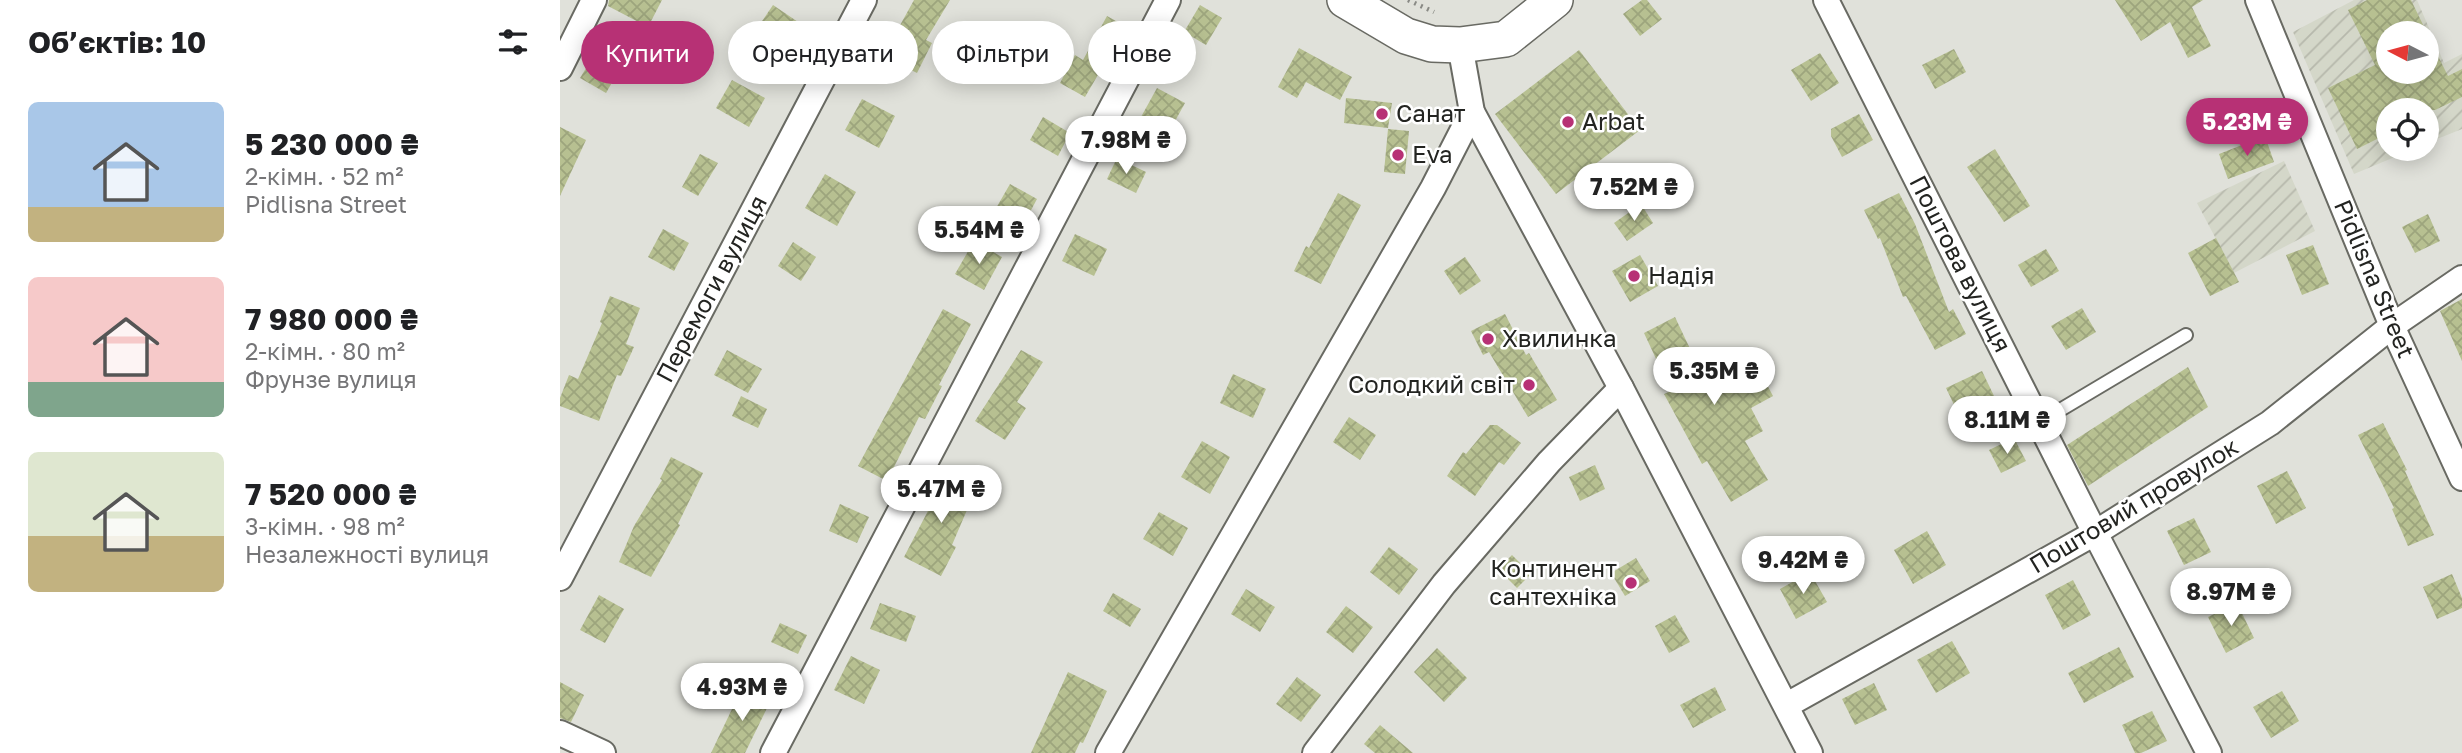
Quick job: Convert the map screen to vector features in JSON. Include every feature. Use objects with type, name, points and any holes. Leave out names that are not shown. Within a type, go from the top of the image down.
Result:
[{"type":"main road","points":[[1345,0],[1406,36],[1432,44],[1460,46],[1506,39],[1555,0]]},
{"type":"street","points":[[560,68],[594,0]]},
{"type":"street","name":"Перемоги вулиця","points":[[560,578],[864,0]]},
{"type":"street","points":[[773,753],[1168,0]]},
{"type":"street","name":"Поштова вулиця","points":[[1826,0],[2209,753]]},
{"type":"street","name":"Pidlisna Street","points":[[2258,0],[2392,326],[2462,478]]},
{"type":"street","points":[[1460,46],[1472,112],[1621,388],[1810,753]]},
{"type":"street","points":[[1108,753],[1433,188],[1472,112]]},
{"type":"street","name":"Поштовий провулок","points":[[1787,705],[2095,533],[2270,423],[2392,326],[2462,278]]},
{"type":"street","points":[[1315,753],[1453,574],[1549,462],[1621,388]]},
{"type":"street","points":[[560,733],[603,753]]},
{"type":"lane","points":[[2040,422],[2186,335]]},
{"type":"path","points":[[1408,0],[1440,15]]},
{"type":"shaded area","points":[[2354,0],[2417,0],[2426,21],[2376,21],[2376,84],[2440,84],[2440,54],[2444,63],[2462,54],[2462,129],[2439,138],[2439,98],[2376,98],[2376,161],[2385,161],[2354,174],[2293,32]]},
{"type":"shaded area","points":[[2284,161],[2315,231],[2234,273],[2197,203]]},
{"type":"building","points":[[609,0],[662,0],[651,21],[637,21],[608,6]]},
{"type":"building","points":[[914,0],[950,0],[937,21],[932,21],[932,30],[926,40],[932,43],[918,71],[918,21],[902,21]]},
{"type":"building","points":[[1642,0],[1647,0],[1662,19],[1640,36],[1623,14]]},
{"type":"building","points":[[2115,0],[2203,0],[2192,7],[2211,46],[2188,58],[2170,22],[2141,41]]},
{"type":"building","points":[[2367,0],[2411,0],[2421,21],[2376,21],[2376,84],[2440,84],[2440,60],[2448,76],[2462,69],[2462,97],[2439,108],[2439,98],[2376,98],[2376,140],[2357,149],[2328,88],[2375,65],[2348,10]]},
{"type":"building","points":[[773,5],[797,21],[762,21]]},
{"type":"building","points":[[1200,5],[1222,18],[1206,45],[1196,39],[1196,21],[1191,21]]},
{"type":"building","points":[[1299,48],[1352,77],[1340,100],[1306,82],[1297,98],[1278,87]]},
{"type":"building","points":[[1954,49],[1966,72],[1935,89],[1922,65]]},
{"type":"building","name":"Arbat","points":[[1579,50],[1640,130],[1556,194],[1495,114]]},
{"type":"building","points":[[1088,51],[1088,84],[1093,84],[1085,97],[1062,84],[1074,84],[1075,55],[1083,60]]},
{"type":"building","points":[[1820,53],[1839,83],[1811,101],[1791,70]]},
{"type":"building","points":[[590,84],[611,84],[606,93]]},
{"type":"building","points":[[730,84],[739,84],[765,98],[749,127],[716,108]]},
{"type":"building","points":[[1157,88],[1185,103],[1169,132],[1141,117]]},
{"type":"building","points":[[1346,98],[1392,103],[1388,128],[1344,123]]},
{"type":"building","points":[[862,99],[895,116],[879,148],[845,130]]},
{"type":"building","points":[[1859,114],[1873,140],[1842,157],[1831,136],[1831,129]]},
{"type":"building","points":[[1043,117],[1070,133],[1058,156],[1030,140]]},
{"type":"building","points":[[560,127],[586,140],[560,196]]},
{"type":"building","points":[[1388,129],[1409,131],[1405,174],[1384,172]]},
{"type":"building","points":[[2265,136],[2274,162],[2228,179],[2219,154]]},
{"type":"building","points":[[1995,149],[2030,206],[2004,222],[1967,167]]},
{"type":"building","points":[[700,154],[718,163],[698,196],[682,187]]},
{"type":"building","points":[[1117,158],[1146,172],[1136,193],[1107,179]]},
{"type":"building","points":[[825,174],[856,192],[837,226],[805,208]]},
{"type":"building","points":[[1010,184],[1037,199],[1023,225],[995,210]]},
{"type":"building","points":[[1338,193],[1361,205],[1321,284],[1294,271]]},
{"type":"building","points":[[1899,193],[1915,224],[1949,312],[1953,309],[1966,334],[1935,350],[1906,296],[1903,297],[1880,238],[1878,239],[1864,210]]},
{"type":"building","points":[[1641,204],[1653,223],[1627,241],[1614,223]]},
{"type":"building","points":[[2428,214],[2440,241],[2415,253],[2402,227]]},
{"type":"building","points":[[663,229],[689,243],[674,271],[648,257]]},
{"type":"building","points":[[1075,234],[1107,249],[1094,276],[1062,261]]},
{"type":"building","points":[[2216,238],[2239,282],[2210,296],[2188,253]]},
{"type":"building","points":[[974,241],[1002,257],[984,290],[955,274]]},
{"type":"building","points":[[793,242],[816,257],[801,281],[778,266]]},
{"type":"building","points":[[2313,245],[2329,284],[2302,295],[2286,255]]},
{"type":"building","points":[[2046,249],[2059,271],[2031,287],[2018,265]]},
{"type":"building","points":[[1640,255],[1658,286],[1630,302],[1612,271]]},
{"type":"building","points":[[1465,257],[1481,281],[1460,295],[1444,271]]},
{"type":"building","points":[[610,296],[640,308],[626,344],[634,347],[621,376],[617,375],[599,421],[560,406],[560,398],[569,375],[578,379],[602,323],[600,322]]},
{"type":"building","points":[[2462,299],[2462,361],[2440,311]]},
{"type":"building","points":[[2082,308],[2096,332],[2066,350],[2051,326]]},
{"type":"building","points":[[943,309],[971,324],[939,385],[942,386],[925,419],[919,417],[887,481],[858,466]]},
{"type":"building","points":[[1505,314],[1526,355],[1529,353],[1557,400],[1528,417],[1489,352],[1483,355],[1471,331]]},
{"type":"building","points":[[1675,317],[1702,374],[1748,349],[1773,396],[1751,408],[1763,431],[1745,441],[1768,480],[1731,502],[1707,461],[1702,464],[1664,394],[1671,391],[1644,333]]},
{"type":"building","points":[[727,350],[762,369],[748,393],[714,375]]},
{"type":"building","points":[[1021,350],[1043,362],[1017,402],[1026,408],[1005,440],[975,421]]},
{"type":"building","points":[[2188,367],[2208,407],[2088,486],[2067,445]]},
{"type":"building","points":[[1982,371],[1995,398],[1959,415],[1946,388]]},
{"type":"building","points":[[1233,374],[1266,389],[1253,418],[1220,403]]},
{"type":"building","points":[[741,396],[767,409],[758,428],[732,416]]},
{"type":"building","points":[[1349,417],[1376,435],[1360,460],[1333,442]]},
{"type":"building","points":[[2383,423],[2407,470],[2405,471],[2434,535],[2408,546],[2392,509],[2394,508],[2358,435]]},
{"type":"building","points":[[1490,425],[1497,425],[1521,443],[1504,465],[1499,462],[1475,496],[1447,476],[1463,452],[1466,454]]},
{"type":"building","points":[[2014,438],[2026,461],[2001,473],[1989,450]]},
{"type":"building","points":[[1202,441],[1230,457],[1210,494],[1181,477]]},
{"type":"building","points":[[671,457],[703,473],[678,524],[680,525],[651,577],[619,562],[634,526],[662,480],[660,479]]},
{"type":"building","points":[[1595,465],[1605,489],[1580,501],[1569,477]]},
{"type":"building","points":[[2287,471],[2306,508],[2276,524],[2257,486]]},
{"type":"building","points":[[941,474],[976,489],[952,545],[956,547],[941,576],[904,557],[930,507],[927,506]]},
{"type":"building","points":[[840,504],[869,517],[857,543],[829,531]]},
{"type":"building","points":[[1159,512],[1188,528],[1173,556],[1143,539]]},
{"type":"building","points":[[2194,518],[2211,552],[2184,565],[2167,531]]},
{"type":"building","points":[[1927,531],[1946,565],[1913,584],[1894,550]]},
{"type":"building","points":[[1389,547],[1418,569],[1399,595],[1370,572]]},
{"type":"building","points":[[1512,555],[1531,574],[1517,588],[1498,569]]},
{"type":"building","points":[[1636,558],[1650,581],[1625,596],[1611,573]]},
{"type":"building","points":[[1810,572],[1827,602],[1796,619],[1780,589]]},
{"type":"building","points":[[2452,574],[2462,598],[2462,608],[2437,619],[2423,587]]},
{"type":"building","points":[[2073,580],[2091,615],[2063,630],[2045,595]]},
{"type":"building","points":[[1246,589],[1275,607],[1260,632],[1231,614]]},
{"type":"building","points":[[1113,593],[1141,609],[1130,627],[1103,611]]},
{"type":"building","points":[[599,595],[624,609],[605,643],[580,630]]},
{"type":"building","points":[[880,603],[916,616],[906,642],[870,629]]},
{"type":"building","points":[[2237,603],[2254,638],[2226,653],[2208,617]]},
{"type":"building","points":[[1346,606],[1373,627],[1353,653],[1326,632]]},
{"type":"building","points":[[1675,615],[1690,642],[1669,653],[1655,626]]},
{"type":"building","points":[[780,623],[807,635],[798,654],[771,642]]},
{"type":"building","points":[[1952,641],[1970,673],[1936,693],[1917,660]]},
{"type":"building","points":[[2119,647],[2134,677],[2084,703],[2068,673]]},
{"type":"building","points":[[1437,648],[1467,678],[1444,702],[1414,672]]},
{"type":"building","points":[[851,656],[880,670],[864,704],[834,690]]},
{"type":"building","points":[[1068,672],[1107,691],[1083,743],[1080,742],[1075,753],[1031,753]]},
{"type":"building","points":[[1297,677],[1321,695],[1301,722],[1276,704]]},
{"type":"building","points":[[560,682],[584,695],[571,722],[560,718]]},
{"type":"building","points":[[1874,683],[1887,710],[1855,725],[1842,699]]},
{"type":"building","points":[[743,686],[771,700],[745,753],[711,753]]},
{"type":"building","points":[[1715,687],[1726,710],[1693,728],[1680,705]]},
{"type":"building","points":[[2282,691],[2299,721],[2271,738],[2253,707]]},
{"type":"building","points":[[2152,711],[2167,741],[2141,753],[2135,753],[2122,725]]},
{"type":"building","points":[[1380,725],[1413,753],[1375,753],[1364,744]]},
{"type":"place","name":"Санат","points":[[1382,114]]},
{"type":"place","name":"Arbat","points":[[1568,122]]},
{"type":"place","name":"Eva","points":[[1398,155]]},
{"type":"place","name":"Надiя","points":[[1634,276]]},
{"type":"place","name":"Хвилинка","points":[[1488,339]]},
{"type":"place","name":"Солодкий світ","points":[[1529,385]]},
{"type":"place","name":"Континент сантехніка","points":[[1631,583]]}]
